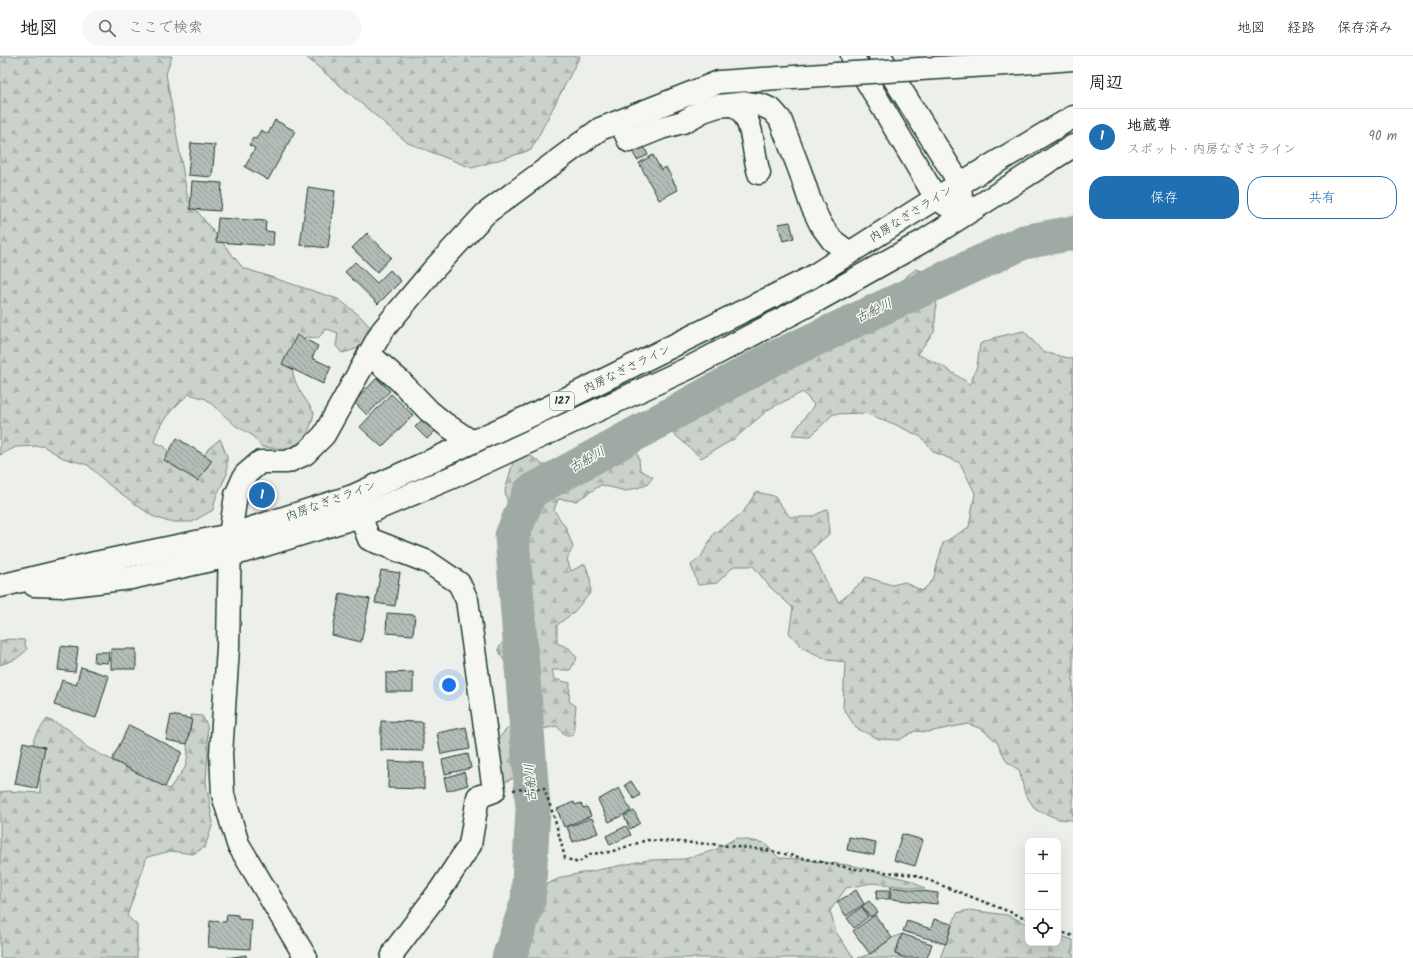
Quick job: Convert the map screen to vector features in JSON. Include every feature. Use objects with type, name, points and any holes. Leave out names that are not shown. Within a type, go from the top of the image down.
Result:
[{"type":"main road","points":[[852,56],[936,198],[963,215]]},
{"type":"main road","points":[[880,56],[960,184],[963,215]]},
{"type":"main road","points":[[306,958],[238,844],[223,796],[221,754],[228,648],[230,545],[236,496],[246,475],[260,462],[287,462],[305,454],[324,435],[382,331],[433,270],[485,214],[600,128],[620,122],[719,82],[1073,59]]},
{"type":"main road","points":[[620,122],[629,141],[661,128],[683,122],[703,111],[718,106],[748,103],[761,105],[772,110],[780,119],[811,204],[821,225],[832,240],[849,253]]},
{"type":"main road","points":[[732,105],[741,110],[747,120],[751,132],[756,164],[759,173]]},
{"type":"main road","name":"内房なぎさライン","points":[[356,506],[472,442],[545,409],[810,278],[936,198],[1073,117]]},
{"type":"main road","name":"内房なぎさライン","points":[[4,585],[95,563],[230,545],[455,476],[689,368],[818,300],[925,240],[1073,146]]},
{"type":"main road","points":[[369,354],[429,411],[472,442]]},
{"type":"main road","points":[[356,506],[369,539],[428,562],[459,582],[462,588],[467,600],[494,791],[478,797],[470,845],[441,889],[395,950],[392,958]]},
{"type":"path","points":[[519,790],[544,788],[555,820],[565,858],[578,863],[590,854],[610,852],[646,840],[710,844],[766,850],[854,869],[915,875],[1025,918]]},
{"type":"path","points":[[1061,932],[1073,936]]},
{"type":"green space","points":[[0,56],[172,56],[166,74],[188,200],[243,268],[338,299],[359,315],[371,328],[364,343],[348,352],[342,353],[336,346],[338,333],[327,329],[318,338],[305,337],[298,347],[293,362],[294,378],[314,413],[311,424],[303,440],[290,447],[262,447],[252,435],[236,426],[206,399],[189,394],[167,415],[159,428],[154,442],[164,446],[171,455],[198,467],[208,449],[220,439],[227,456],[227,474],[216,497],[213,510],[192,522],[169,522],[152,516],[108,484],[88,465],[63,458],[43,446],[16,447],[0,455]]},
{"type":"green space","points":[[305,56],[580,56],[531,150],[472,168],[408,143]]},
{"type":"green space","points":[[916,269],[935,275],[937,300],[934,332],[917,354],[942,366],[970,384],[977,366],[980,344],[997,337],[1024,331],[1043,352],[1073,359],[1073,820],[1059,819],[1036,810],[1025,794],[1019,770],[1007,762],[997,742],[982,729],[968,724],[928,732],[915,731],[899,740],[879,739],[856,728],[843,708],[845,662],[828,660],[803,648],[789,633],[793,608],[770,587],[753,566],[734,566],[717,583],[698,585],[691,565],[701,557],[714,533],[744,511],[756,492],[774,496],[790,517],[811,517],[828,509],[829,534],[811,550],[829,587],[839,602],[866,577],[892,585],[905,582],[922,591],[933,580],[943,543],[969,527],[975,493],[960,463],[934,452],[921,437],[894,424],[865,413],[833,414],[811,436],[792,435],[814,405],[803,392],[769,409],[734,439],[701,458],[671,431],[688,402],[721,383],[759,374],[813,336],[890,289]]},
{"type":"green space","points":[[619,442],[635,446],[639,459],[640,470],[653,477],[647,485],[626,491],[601,485],[576,501],[558,499],[554,510],[566,528],[573,547],[567,559],[571,571],[585,564],[590,577],[591,592],[573,613],[557,625],[557,643],[569,648],[577,658],[570,670],[552,670],[554,679],[570,683],[569,701],[576,706],[573,735],[565,735],[557,726],[528,732],[518,737],[521,756],[518,776],[503,783],[493,746],[504,732],[516,721],[514,680],[498,649],[506,638],[520,612],[514,588],[523,555],[524,527],[509,510],[505,491],[513,462],[524,451],[550,470],[573,465]]},
{"type":"green space","points":[[9,639],[24,640],[27,650],[16,659],[0,665],[0,641]]},
{"type":"green space","points":[[191,715],[202,716],[207,725],[208,750],[206,782],[213,823],[205,847],[193,854],[171,851],[147,857],[127,916],[137,925],[137,958],[0,958],[0,793],[6,791],[40,793],[40,781],[32,761],[34,738],[47,719],[68,729],[88,748],[169,789],[185,768],[188,755],[187,744],[192,719]]},
{"type":"green space","points":[[736,838],[764,843],[779,858],[800,859],[855,866],[912,881],[925,889],[872,883],[846,888],[830,911],[836,932],[854,958],[493,958],[499,945],[517,933],[533,906],[535,890],[562,877],[648,860],[685,859],[715,850]]},
{"type":"green space","points":[[969,910],[1007,915],[1025,923],[1025,946],[1061,946],[1061,936],[1073,940],[1073,958],[940,958],[957,913]]},
{"type":"green space","points":[[902,934],[895,954],[906,958],[858,958],[870,954],[892,938]]},
{"type":"building","points":[[275,120],[295,131],[268,180],[245,167],[255,148],[249,145],[253,138],[256,139],[261,130],[268,134]]},
{"type":"building","points":[[191,143],[215,145],[212,177],[188,175]]},
{"type":"building","points":[[643,144],[648,155],[637,160],[631,149]]},
{"type":"building","points":[[653,155],[661,170],[666,167],[678,190],[659,200],[639,163]]},
{"type":"building","points":[[192,181],[222,183],[220,211],[190,209]]},
{"type":"building","points":[[308,187],[335,191],[328,248],[300,245]]},
{"type":"building","points":[[218,218],[266,221],[265,231],[274,232],[273,246],[216,242]]},
{"type":"building","points":[[790,222],[794,238],[783,241],[778,224]]},
{"type":"building","points":[[367,233],[391,257],[377,272],[352,248]]},
{"type":"building","points":[[355,262],[377,283],[390,270],[401,281],[378,304],[345,272]]},
{"type":"building","points":[[297,335],[318,346],[312,358],[331,367],[323,384],[282,364]]},
{"type":"building","points":[[377,378],[390,391],[367,415],[354,402]]},
{"type":"building","points":[[391,394],[413,415],[382,447],[360,427]]},
{"type":"building","points":[[427,415],[439,427],[427,439],[415,427]]},
{"type":"building","points":[[177,438],[212,460],[198,481],[164,460]]},
{"type":"building","points":[[261,490],[267,494],[264,499],[258,495]]},
{"type":"building","points":[[381,570],[400,573],[395,606],[375,603]]},
{"type":"building","points":[[340,593],[370,599],[361,642],[332,635]]},
{"type":"building","points":[[387,613],[415,615],[413,635],[386,633]]},
{"type":"building","points":[[61,646],[78,648],[75,672],[58,670]]},
{"type":"building","points":[[111,649],[136,649],[136,669],[111,669]]},
{"type":"building","points":[[95,652],[109,652],[108,663],[94,662]]},
{"type":"building","points":[[81,667],[109,676],[96,718],[54,705],[62,680],[76,685]]},
{"type":"building","points":[[413,672],[413,692],[386,692],[386,673]]},
{"type":"building","points":[[171,715],[192,719],[187,744],[166,740]]},
{"type":"building","points":[[381,721],[423,722],[423,751],[381,750]]},
{"type":"building","points":[[129,725],[182,752],[165,787],[112,760]]},
{"type":"building","points":[[466,727],[470,749],[441,754],[437,733]]},
{"type":"building","points":[[23,742],[45,747],[37,788],[15,784]]},
{"type":"building","points":[[468,754],[471,768],[445,774],[442,760]]},
{"type":"building","points":[[389,761],[424,763],[424,789],[388,788]]},
{"type":"building","points":[[464,772],[468,785],[447,791],[444,778]]},
{"type":"building","points":[[631,781],[640,795],[634,799],[625,785]]},
{"type":"building","points":[[619,788],[631,811],[609,822],[598,800]]},
{"type":"building","points":[[574,802],[575,805],[581,803],[583,808],[587,807],[591,816],[564,827],[557,809]]},
{"type":"building","points":[[634,811],[640,823],[630,829],[624,816]]},
{"type":"building","points":[[592,818],[598,833],[573,842],[567,827]]},
{"type":"building","points":[[626,826],[631,835],[610,845],[606,836]]},
{"type":"building","points":[[902,834],[923,840],[915,866],[894,860]]},
{"type":"building","points":[[849,837],[876,842],[874,855],[847,850]]},
{"type":"building","points":[[891,887],[938,893],[937,904],[890,899]]},
{"type":"building","points":[[856,890],[864,904],[846,916],[837,902]]},
{"type":"building","points":[[877,890],[889,890],[889,899],[876,899]]},
{"type":"building","points":[[869,901],[878,912],[870,917],[862,906]]},
{"type":"building","points":[[862,907],[868,917],[854,928],[847,918]]},
{"type":"building","points":[[227,914],[238,915],[238,919],[252,920],[250,949],[208,947],[210,921],[226,922]]},
{"type":"building","points":[[875,915],[892,938],[870,954],[853,931]]},
{"type":"building","points":[[934,919],[952,924],[946,944],[903,931],[907,921],[931,929]]},
{"type":"building","points":[[902,934],[932,944],[927,958],[906,958],[895,954]]},
{"type":"building","points":[[246,955],[246,958],[227,958]]},
{"type":"waterway","name":"古船川","points":[[509,958],[528,901],[533,809],[512,536],[530,492],[770,360],[1024,242],[1073,233]]},
{"type":"place","name":"地蔵尊","points":[[262,495]]}]
